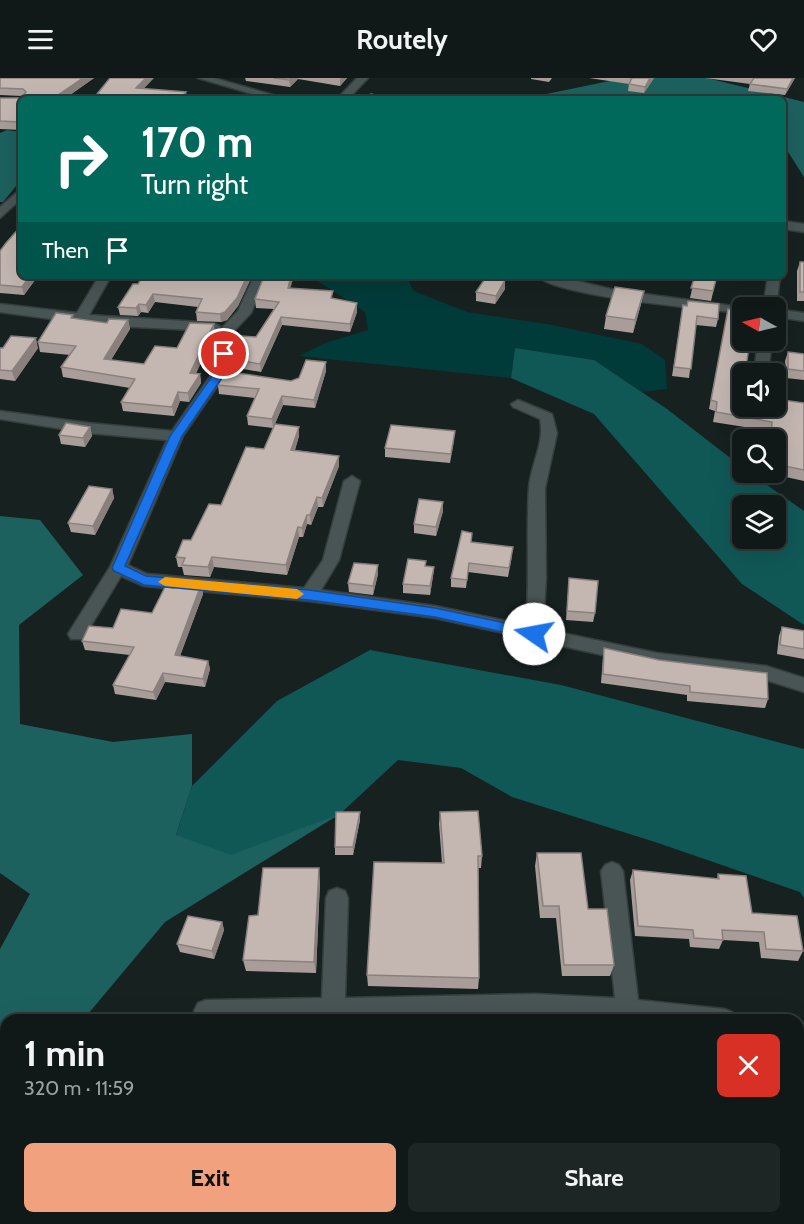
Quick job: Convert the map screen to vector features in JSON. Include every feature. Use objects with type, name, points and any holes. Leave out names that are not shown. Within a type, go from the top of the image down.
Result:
[{"type":"street","points":[[203,78],[272,96]]},
{"type":"street","points":[[345,96],[363,78]]},
{"type":"street","points":[[222,96],[230,84]]},
{"type":"street","points":[[0,214],[18,195]]},
{"type":"street","points":[[786,225],[804,228]]},
{"type":"street","points":[[81,317],[103,279]]},
{"type":"street","points":[[227,330],[244,313],[259,279]]},
{"type":"street","points":[[551,279],[628,294],[732,308]]},
{"type":"street","points":[[771,297],[774,279]]},
{"type":"street","points":[[0,308],[81,317],[96,321],[218,327],[227,330]]},
{"type":"street","points":[[786,314],[804,317]]},
{"type":"street","points":[[77,634],[118,568],[176,436],[226,374],[227,330]]},
{"type":"street","points":[[519,404],[547,417],[550,427],[548,447],[539,473],[535,514],[538,578],[534,634]]},
{"type":"street","points":[[0,415],[88,428],[176,436]]},
{"type":"street","points":[[309,595],[331,560],[352,481]]},
{"type":"street","points":[[118,568],[144,580],[309,595],[435,612],[657,660],[766,673],[804,685]]},
{"type":"street","points":[[612,871],[628,1010]]},
{"type":"street","points":[[333,1014],[337,898]]},
{"type":"street","points":[[353,1014],[535,1005],[666,1014]]},
{"type":"street","points":[[206,1011],[301,1014]]},
{"type":"shaded area","points":[[624,78],[707,78],[780,96],[537,96]]},
{"type":"shaded area","points":[[786,98],[804,102],[804,177],[786,149]]},
{"type":"shaded area","points":[[7,130],[18,132],[18,184],[3,202],[0,202],[0,133]]},
{"type":"shaded area","points":[[315,279],[408,279],[414,291],[467,312],[547,324],[642,344],[665,360],[667,389],[642,392],[594,360],[515,348],[511,378],[299,356],[325,343],[368,330],[365,312]]},
{"type":"shaded area","points":[[515,348],[594,360],[667,409],[732,459],[732,483],[764,483],[781,495],[732,495],[732,549],[786,549],[786,498],[804,511],[804,625],[742,584],[594,414],[511,378]]},
{"type":"shaded area","points":[[0,516],[40,520],[83,575],[19,625],[20,724],[113,742],[192,734],[192,786],[176,835],[340,814],[165,922],[88,1014],[0,1014],[0,949],[30,894],[0,873]]},
{"type":"shaded area","points":[[370,650],[561,685],[804,749],[804,898],[800,892],[655,842],[512,797],[461,768],[398,760],[340,814],[231,855],[176,835],[192,786],[277,701]]},
{"type":"building","points":[[0,78],[83,78],[56,96],[23,96],[26,92],[23,89],[0,88]]},
{"type":"building","points":[[110,78],[146,78],[136,88],[186,92],[183,96],[97,94]]},
{"type":"building","points":[[632,78],[650,78],[645,87],[629,84]]},
{"type":"building","points":[[754,78],[793,78],[787,89],[750,84]]},
{"type":"building","points":[[0,98],[18,98],[18,122],[0,121]]},
{"type":"building","points":[[18,229],[18,279],[28,279],[22,287],[0,285],[0,251]]},
{"type":"building","points":[[800,262],[804,262],[804,292],[800,292]]},
{"type":"building","points":[[141,279],[246,279],[237,298],[225,312],[220,314],[196,312],[202,299],[153,294],[146,305],[139,304],[136,308],[118,307],[133,284],[138,284]]},
{"type":"building","points":[[263,279],[290,279],[288,288],[333,291],[331,298],[357,303],[350,324],[281,317],[260,364],[231,359],[241,336],[256,337],[279,302],[255,299]]},
{"type":"building","points":[[485,279],[505,280],[496,296],[476,292]]},
{"type":"building","points":[[694,279],[716,279],[713,291],[691,288]]},
{"type":"building","points":[[615,287],[644,291],[635,320],[606,316]]},
{"type":"building","points":[[688,301],[719,304],[718,319],[697,316],[691,369],[674,367],[683,305],[687,306]]},
{"type":"building","points":[[728,309],[732,310],[732,351],[748,351],[747,363],[732,363],[732,415],[716,412],[717,402],[711,400]]},
{"type":"building","points":[[56,313],[73,315],[71,318],[107,323],[109,319],[128,320],[104,359],[144,364],[155,346],[177,348],[190,323],[214,324],[190,373],[200,374],[188,393],[178,392],[172,407],[121,402],[135,379],[61,367],[76,346],[38,342]]},
{"type":"building","points":[[11,336],[36,338],[12,371],[0,370],[0,348],[3,348]]},
{"type":"building","points":[[788,352],[804,354],[804,371],[788,369]]},
{"type":"building","points":[[306,360],[326,362],[314,400],[282,396],[272,419],[247,416],[259,389],[218,385],[225,371],[291,381],[299,378]]},
{"type":"building","points":[[786,400],[804,403],[804,470],[786,466],[786,429],[772,429],[772,422],[744,417],[786,417]]},
{"type":"building","points":[[66,423],[90,427],[83,438],[59,435]]},
{"type":"building","points":[[275,424],[299,427],[291,450],[339,456],[322,498],[317,497],[302,528],[298,527],[286,565],[212,557],[208,567],[182,565],[185,558],[176,557],[183,540],[191,540],[209,504],[221,505],[246,447],[264,449]]},
{"type":"building","points":[[391,425],[455,431],[451,454],[385,448]]},
{"type":"building","points":[[89,486],[112,489],[93,526],[68,523]]},
{"type":"building","points":[[419,499],[443,502],[436,527],[414,524]]},
{"type":"building","points":[[462,531],[472,533],[471,542],[513,547],[509,568],[469,563],[467,580],[451,578]]},
{"type":"building","points":[[408,559],[426,561],[425,566],[434,567],[430,586],[403,584]]},
{"type":"building","points":[[354,563],[378,565],[373,586],[348,583]]},
{"type":"building","points":[[569,578],[598,581],[595,613],[567,611]]},
{"type":"building","points":[[176,583],[201,585],[175,655],[208,661],[203,679],[163,673],[153,692],[113,685],[134,647],[82,641],[89,626],[113,628],[121,609],[152,613],[165,587],[174,588]]},
{"type":"building","points":[[782,627],[804,631],[804,649],[780,645]]},
{"type":"building","points":[[537,638],[556,642],[554,651],[534,647]]},
{"type":"building","points":[[604,648],[659,660],[767,673],[768,699],[690,692],[690,686],[603,674]]},
{"type":"building","points":[[478,811],[482,856],[478,856],[479,978],[367,975],[374,862],[444,863],[440,812]]},
{"type":"building","points":[[336,812],[360,812],[353,847],[335,847]]},
{"type":"building","points":[[537,853],[581,853],[588,909],[607,909],[614,965],[564,965],[559,906],[543,906]]},
{"type":"building","points":[[263,868],[319,868],[314,962],[243,960],[249,916],[258,915]]},
{"type":"building","points":[[633,870],[719,879],[718,874],[746,876],[752,913],[797,916],[803,951],[766,949],[764,932],[722,930],[723,940],[694,938],[693,930],[638,926]]},
{"type":"building","points":[[188,916],[222,922],[212,951],[177,944]]},
{"type":"slow traffic","points":[[165,582],[297,594]]},
{"type":"route","points":[[224,354],[220,372],[176,436],[118,568],[144,580],[309,595],[435,612],[534,634]]}]
